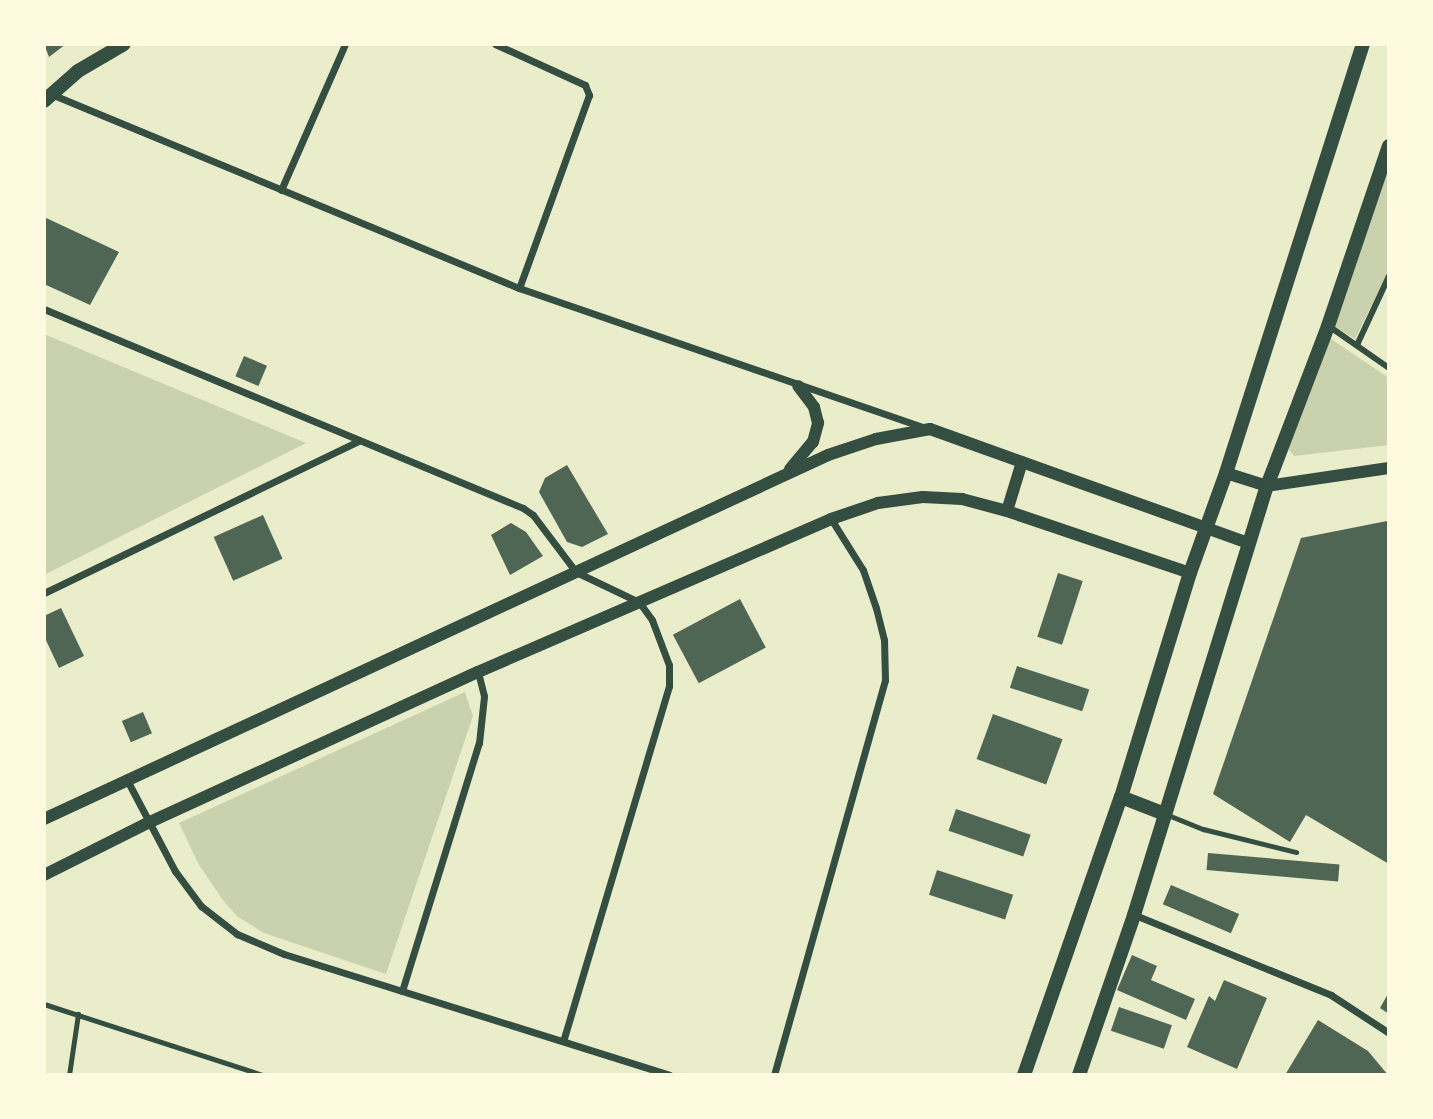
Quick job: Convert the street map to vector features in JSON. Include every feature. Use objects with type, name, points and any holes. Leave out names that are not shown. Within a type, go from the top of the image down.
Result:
[{"type":"main road","points":[[47,97],[78,71],[124,44]]},
{"type":"main road","points":[[1024,1075],[1121,797],[1190,573],[1226,473],[1363,44]]},
{"type":"main road","points":[[1079,1075],[1134,915],[1267,486],[1328,326],[1389,146]]},
{"type":"main road","points":[[1121,797],[1165,814]]},
{"type":"street","points":[[281,190],[345,44]]},
{"type":"street","points":[[495,44],[585,85],[589,95],[519,288]]},
{"type":"street","points":[[47,97],[519,288],[798,386],[930,429],[1249,543]]},
{"type":"street","points":[[1357,345],[1389,276]]},
{"type":"street","points":[[44,309],[523,508],[533,515],[576,572],[639,602],[663,642],[669,665],[669,686],[563,1041]]},
{"type":"street","points":[[1328,326],[1389,368]]},
{"type":"street","points":[[781,478],[813,442],[818,423],[814,407],[798,386]]},
{"type":"street","points":[[44,819],[828,455],[876,439],[930,429]]},
{"type":"street","points":[[44,593],[358,441]]},
{"type":"street","points":[[1007,511],[1022,462]]},
{"type":"street","points":[[1226,473],[1267,486],[1389,468]]},
{"type":"street","points":[[44,875],[150,822],[478,672],[831,519],[878,503],[923,497],[962,499],[1007,511],[1190,573]]},
{"type":"street","points":[[774,1075],[885,680],[884,640],[876,608],[863,570],[831,519]]},
{"type":"street","points":[[402,991],[479,743],[484,696],[478,672]]},
{"type":"street","points":[[127,780],[175,872],[201,906],[237,934],[285,954],[669,1075]]},
{"type":"street","points":[[1134,915],[1331,995],[1389,1032]]},
{"type":"lane","points":[[1165,814],[1203,829],[1296,852]]},
{"type":"lane","points":[[44,1004],[262,1075]]},
{"type":"lane","points":[[69,1075],[78,1014]]},
{"type":"green space","points":[[1389,166],[1389,270],[1355,339],[1333,326]]},
{"type":"green space","points":[[44,334],[306,443],[44,575]]},
{"type":"green space","points":[[1328,337],[1389,378],[1389,445],[1294,456],[1289,450],[1290,440]]},
{"type":"green space","points":[[465,692],[473,716],[386,974],[264,933],[238,917],[199,865],[179,823]]},
{"type":"building","points":[[44,44],[66,44],[49,57]]},
{"type":"building","points":[[44,217],[119,252],[90,305],[44,284]]},
{"type":"building","points":[[244,356],[267,366],[258,386],[235,376]]},
{"type":"building","points":[[567,465],[608,534],[582,547],[567,542],[539,492],[545,478]]},
{"type":"building","points":[[263,515],[283,559],[233,581],[214,537]]},
{"type":"building","points":[[1387,521],[1389,864],[1306,815],[1290,842],[1213,794],[1301,538]]},
{"type":"building","points":[[511,523],[526,532],[543,556],[510,575],[491,535]]},
{"type":"building","points":[[1058,573],[1083,581],[1062,645],[1037,637]]},
{"type":"building","points":[[740,599],[766,648],[699,683],[673,635]]},
{"type":"building","points":[[61,608],[84,656],[59,668],[44,636],[44,616]]},
{"type":"building","points":[[1017,666],[1089,689],[1082,711],[1010,688]]},
{"type":"building","points":[[143,712],[152,733],[131,742],[122,721]]},
{"type":"building","points":[[993,714],[1063,739],[1046,784],[977,759]]},
{"type":"building","points":[[956,809],[1031,835],[1023,856],[949,831]]},
{"type":"building","points":[[1208,853],[1339,865],[1338,881],[1207,870]]},
{"type":"building","points":[[937,870],[1013,895],[1005,919],[929,895]]},
{"type":"building","points":[[1171,885],[1239,914],[1231,933],[1163,904]]},
{"type":"building","points":[[1132,955],[1157,966],[1151,980],[1195,999],[1186,1020],[1117,990]]},
{"type":"building","points":[[1224,980],[1267,998],[1237,1069],[1187,1047],[1209,996],[1215,1001]]},
{"type":"building","points":[[1389,992],[1389,1014],[1380,1008]]},
{"type":"building","points":[[1119,1007],[1172,1025],[1164,1049],[1111,1031]]},
{"type":"building","points":[[1318,1020],[1368,1051],[1388,1075],[1285,1075]]}]
